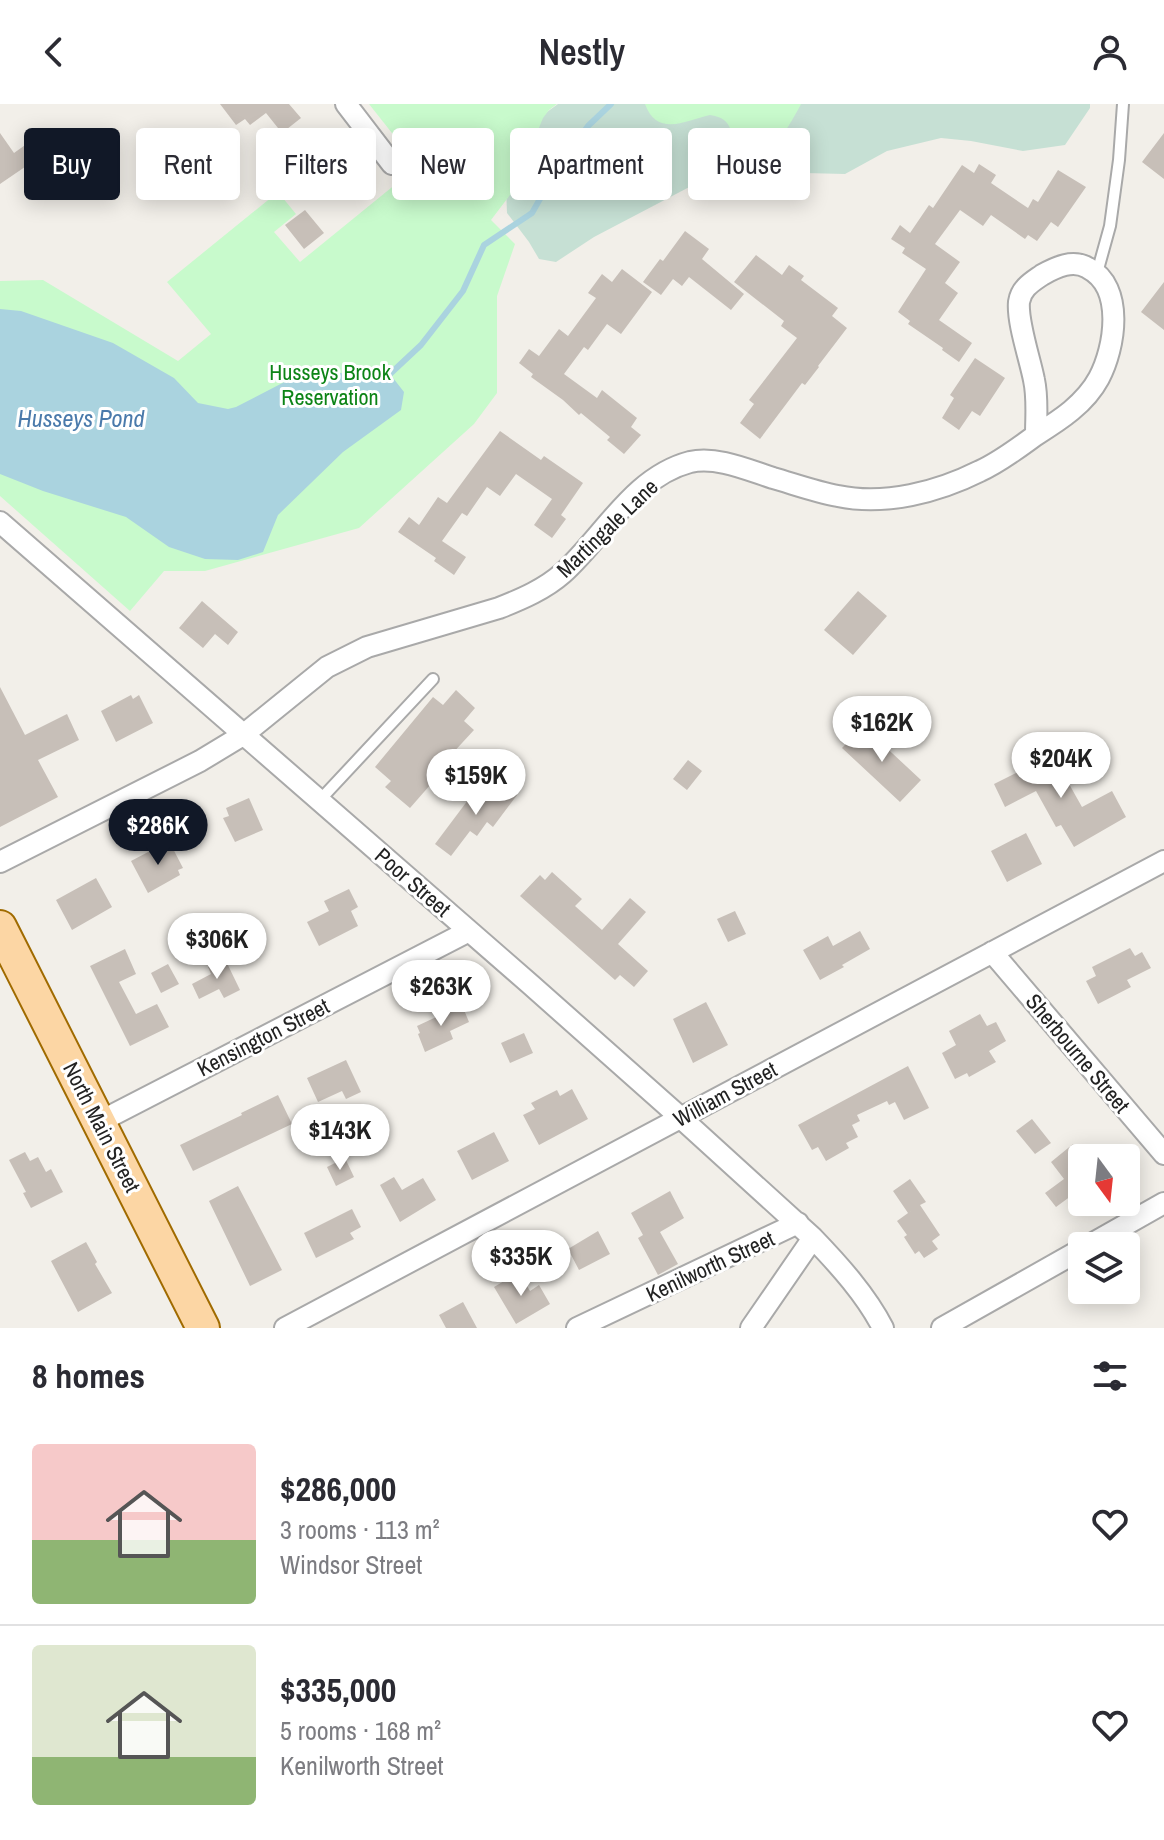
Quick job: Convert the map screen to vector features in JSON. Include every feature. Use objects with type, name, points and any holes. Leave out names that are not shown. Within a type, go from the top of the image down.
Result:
[{"type":"main road","name":"North Main Street","points":[[0,927],[203,1328]]},
{"type":"street","points":[[346,104],[392,164]]},
{"type":"street","points":[[1036,435],[1035,385],[1020,315],[1022,292],[1049,271],[1062,266],[1082,265],[1097,273]]},
{"type":"street","name":"Martingale Lane","points":[[0,862],[200,761],[243,735],[309,680],[347,656],[367,647],[499,608],[547,585],[576,559],[632,497],[678,466],[695,461],[725,464],[839,497],[884,499],[933,489],[981,471],[1058,421],[1086,397],[1097,381],[1106,362],[1113,323],[1107,284],[1097,273]]},
{"type":"street","name":"Poor Street","points":[[0,522],[798,1223],[846,1275],[883,1328]]},
{"type":"street","name":"William Street","points":[[285,1328],[1164,861]]},
{"type":"street","name":"Kensington Street","points":[[99,1122],[469,931]]},
{"type":"street","name":"Sherbourne Street","points":[[992,952],[1164,1154]]},
{"type":"street","points":[[1113,1232],[1164,1203]]},
{"type":"street","name":"Kenilworth Street","points":[[577,1328],[798,1223]]},
{"type":"street","points":[[751,1328],[813,1238]]},
{"type":"street","points":[[942,1328],[1068,1257]]},
{"type":"lane","points":[[1097,273],[1110,226],[1123,104]]},
{"type":"lane","points":[[319,801],[433,679]]},
{"type":"green space","name":"Husseys Brook Reservation","points":[[369,104],[557,104],[549,110],[539,128],[510,128],[510,195],[491,220],[515,244],[497,296],[497,393],[474,424],[359,528],[205,571],[164,571],[130,611],[0,496],[0,281],[43,280],[178,361],[211,334],[167,282],[268,200],[285,200],[296,214],[274,232],[300,262],[392,187],[392,200],[494,200],[494,128],[392,128],[392,133]]},
{"type":"green space","points":[[558,104],[1090,104],[1065,145],[1023,151],[941,138],[887,151],[845,174],[810,173],[810,128],[688,128],[688,188],[672,196],[672,128],[528,128]]},
{"type":"green space","points":[[645,104],[801,104],[787,128],[730,128],[722,119],[710,115],[682,123],[664,124],[650,114]]},
{"type":"green space","points":[[510,153],[510,200],[665,200],[594,237],[556,262],[539,259],[507,213],[505,160]]},
{"type":"water","name":"Husseys Pond","points":[[0,309],[21,311],[113,343],[174,378],[198,403],[228,409],[294,377],[356,372],[390,374],[404,392],[401,410],[343,452],[278,515],[263,552],[238,560],[205,559],[169,547],[126,517],[0,474]]},
{"type":"building","points":[[220,104],[289,104],[301,118],[288,128],[278,128],[266,113],[250,125],[245,119],[236,125]]},
{"type":"building","points":[[0,133],[14,153],[24,146],[24,168],[0,184]]},
{"type":"building","points":[[1164,133],[1164,179],[1142,162]]},
{"type":"building","points":[[979,164],[996,175],[991,183],[1028,208],[1033,199],[1038,202],[1058,170],[1086,187],[1058,227],[1051,222],[1037,241],[1028,235],[1025,239],[991,215],[983,226],[960,210],[935,244],[960,262],[945,283],[958,293],[939,320],[972,343],[959,362],[908,324],[910,321],[898,312],[926,269],[902,253],[905,248],[891,239],[900,225],[910,233],[929,205],[933,208],[962,165],[974,173]]},
{"type":"building","points":[[305,210],[324,233],[304,249],[285,225]]},
{"type":"building","points":[[685,231],[709,249],[702,259],[744,294],[731,310],[689,277],[682,286],[673,279],[661,295],[643,282]]},
{"type":"building","points":[[756,255],[782,275],[789,265],[804,276],[801,280],[838,308],[832,316],[847,328],[760,439],[740,423],[754,404],[749,400],[797,338],[781,326],[784,321],[734,282]]},
{"type":"building","points":[[622,269],[652,292],[621,334],[607,324],[588,350],[584,347],[564,374],[597,398],[602,390],[637,418],[631,427],[641,435],[624,454],[607,440],[610,437],[531,377],[533,374],[519,363],[529,349],[539,356],[559,329],[568,336],[596,298],[588,293],[602,274],[612,282]]},
{"type":"building","points":[[1164,282],[1164,330],[1141,312]]},
{"type":"building","points":[[975,358],[1005,378],[980,416],[972,411],[959,430],[942,418],[954,398],[950,395]]},
{"type":"building","points":[[500,431],[541,460],[544,456],[583,483],[561,515],[566,519],[552,538],[534,525],[552,499],[516,474],[500,496],[487,487],[467,516],[462,513],[442,541],[466,557],[454,575],[434,561],[436,558],[398,532],[409,517],[419,525],[438,497],[447,503]]},
{"type":"building","points":[[858,591],[887,616],[853,655],[824,630]]},
{"type":"building","points":[[202,601],[238,632],[228,645],[215,634],[203,648],[179,628]]},
{"type":"building","points":[[0,687],[25,735],[67,714],[79,740],[38,760],[58,797],[0,827]]},
{"type":"building","points":[[456,690],[475,708],[464,721],[474,730],[427,781],[431,784],[410,808],[385,787],[391,781],[375,767],[433,697],[443,705]]},
{"type":"building","points":[[131,695],[133,699],[139,695],[153,723],[116,742],[101,711]]},
{"type":"building","points":[[863,726],[921,780],[900,802],[842,748]]},
{"type":"building","points":[[1051,752],[1082,807],[1112,791],[1126,817],[1074,847],[1061,825],[1056,827],[1036,791],[1005,807],[994,784]]},
{"type":"building","points":[[688,760],[702,771],[687,790],[673,779]]},
{"type":"building","points":[[498,780],[517,795],[493,827],[487,822],[477,836],[470,831],[451,856],[435,844],[468,800],[478,807]]},
{"type":"building","points":[[249,798],[263,830],[235,842],[223,818],[229,816],[226,808]]},
{"type":"building","points":[[1026,833],[1042,864],[1007,882],[991,851]]},
{"type":"building","points":[[169,841],[183,868],[178,870],[180,875],[148,893],[131,861]]},
{"type":"building","points":[[552,872],[582,899],[575,906],[602,930],[630,898],[646,912],[618,944],[648,971],[634,987],[620,975],[615,980],[520,896],[540,875],[545,880]]},
{"type":"building","points":[[96,878],[112,907],[72,930],[56,900]]},
{"type":"building","points":[[349,889],[358,907],[351,911],[358,926],[319,946],[307,922],[329,911],[324,901]]},
{"type":"building","points":[[735,911],[746,934],[728,942],[717,919]]},
{"type":"building","points":[[860,931],[870,949],[820,980],[803,950],[828,936],[833,946]]},
{"type":"building","points":[[1130,948],[1135,956],[1142,952],[1151,968],[1127,980],[1131,987],[1098,1004],[1086,981],[1096,976],[1092,967]]},
{"type":"building","points":[[125,949],[136,974],[119,982],[136,1014],[157,1004],[169,1027],[130,1046],[90,966]]},
{"type":"building","points":[[225,959],[240,990],[224,998],[219,989],[199,999],[192,984],[211,974],[208,967]]},
{"type":"building","points":[[168,964],[179,984],[161,993],[151,973]]},
{"type":"building","points":[[706,1002],[728,1045],[693,1063],[673,1019]]},
{"type":"building","points":[[462,1005],[469,1022],[450,1031],[453,1039],[425,1052],[417,1026]]},
{"type":"building","points":[[980,1014],[987,1026],[996,1022],[1006,1041],[989,1051],[996,1062],[969,1077],[967,1073],[955,1079],[942,1053],[956,1045],[949,1031]]},
{"type":"building","points":[[524,1033],[533,1053],[510,1063],[501,1043]]},
{"type":"building","points":[[346,1060],[361,1092],[346,1099],[342,1091],[318,1102],[307,1078]]},
{"type":"building","points":[[908,1066],[929,1108],[904,1120],[895,1102],[889,1105],[887,1101],[857,1115],[860,1121],[852,1125],[858,1137],[846,1143],[849,1148],[826,1161],[818,1147],[812,1150],[798,1125]]},
{"type":"building","points":[[572,1089],[588,1119],[539,1145],[523,1115],[535,1109],[531,1103],[557,1090],[560,1096]]},
{"type":"building","points":[[278,1095],[292,1124],[193,1171],[180,1145]]},
{"type":"building","points":[[1032,1119],[1051,1143],[1035,1154],[1016,1131]]},
{"type":"building","points":[[494,1132],[509,1161],[472,1180],[457,1151]]},
{"type":"building","points":[[1068,1148],[1068,1198],[1056,1207],[1045,1193],[1064,1179],[1051,1162]]},
{"type":"building","points":[[25,1152],[30,1161],[38,1157],[46,1172],[51,1169],[63,1192],[31,1208],[9,1160]]},
{"type":"building","points":[[345,1158],[354,1177],[336,1186],[327,1167]]},
{"type":"building","points":[[394,1177],[402,1190],[423,1178],[436,1200],[400,1222],[380,1185]]},
{"type":"building","points":[[910,1179],[926,1202],[920,1205],[940,1235],[932,1241],[938,1249],[924,1258],[919,1251],[915,1254],[897,1221],[915,1208],[908,1213],[893,1191]]},
{"type":"building","points":[[238,1186],[282,1270],[250,1286],[209,1201]]},
{"type":"building","points":[[670,1191],[684,1218],[660,1232],[678,1264],[658,1275],[638,1238],[643,1235],[631,1213]]},
{"type":"building","points":[[352,1209],[361,1227],[350,1233],[354,1239],[316,1258],[304,1233]]},
{"type":"building","points":[[598,1231],[610,1254],[579,1270],[568,1249]]},
{"type":"building","points":[[86,1242],[112,1293],[78,1312],[51,1261]]},
{"type":"building","points":[[519,1272],[530,1291],[539,1285],[550,1304],[516,1324],[494,1287]]},
{"type":"building","points":[[463,1302],[477,1328],[446,1328],[439,1315]]},
{"type":"waterway","points":[[390,374],[421,345],[463,291],[484,245],[532,213],[558,167],[588,126],[611,104]]}]
